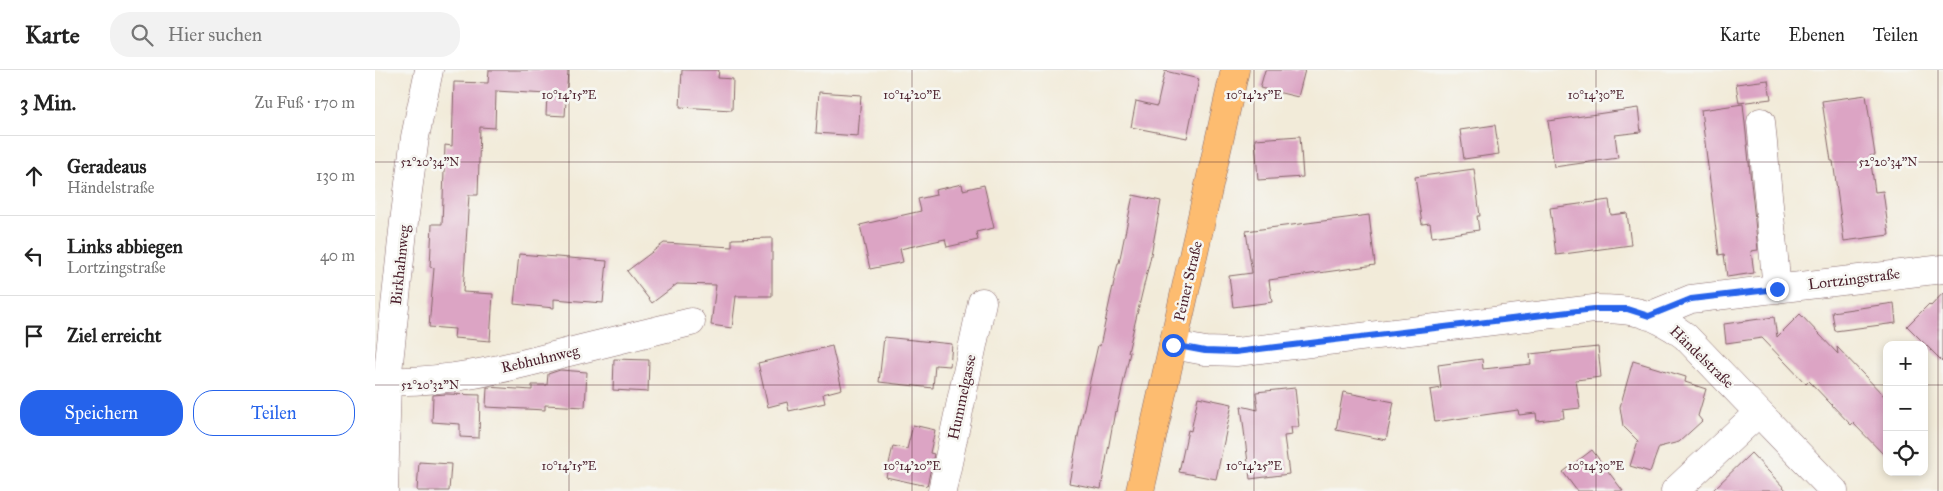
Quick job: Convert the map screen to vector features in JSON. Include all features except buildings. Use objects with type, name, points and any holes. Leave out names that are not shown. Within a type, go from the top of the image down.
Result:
[{"type":"main road","name":"Peiner Straße","points":[[1140,491],[1235,70]]},
{"type":"street","name":"Birkhahnweg","points":[[384,491],[387,381],[386,296],[404,222],[415,137],[429,70]]},
{"type":"street","points":[[1761,122],[1777,289]]},
{"type":"street","name":"Lortzingstraße","points":[[1649,316],[1691,299],[1943,269]]},
{"type":"street","name":"Hummelgasse","points":[[942,491],[982,302]]},
{"type":"street","name":"Händelstraße","points":[[1173,345],[1205,351],[1235,352],[1594,309],[1627,309],[1668,323],[1685,336],[1834,491]]},
{"type":"street","name":"Rebhuhnweg","points":[[387,381],[415,382],[451,378],[504,368],[691,322]]},
{"type":"street","points":[[1675,491],[1758,413]]},
{"type":"route","points":[[1173,345],[1205,351],[1235,352],[1594,309],[1627,309],[1649,316],[1691,299],[1777,289]]}]
